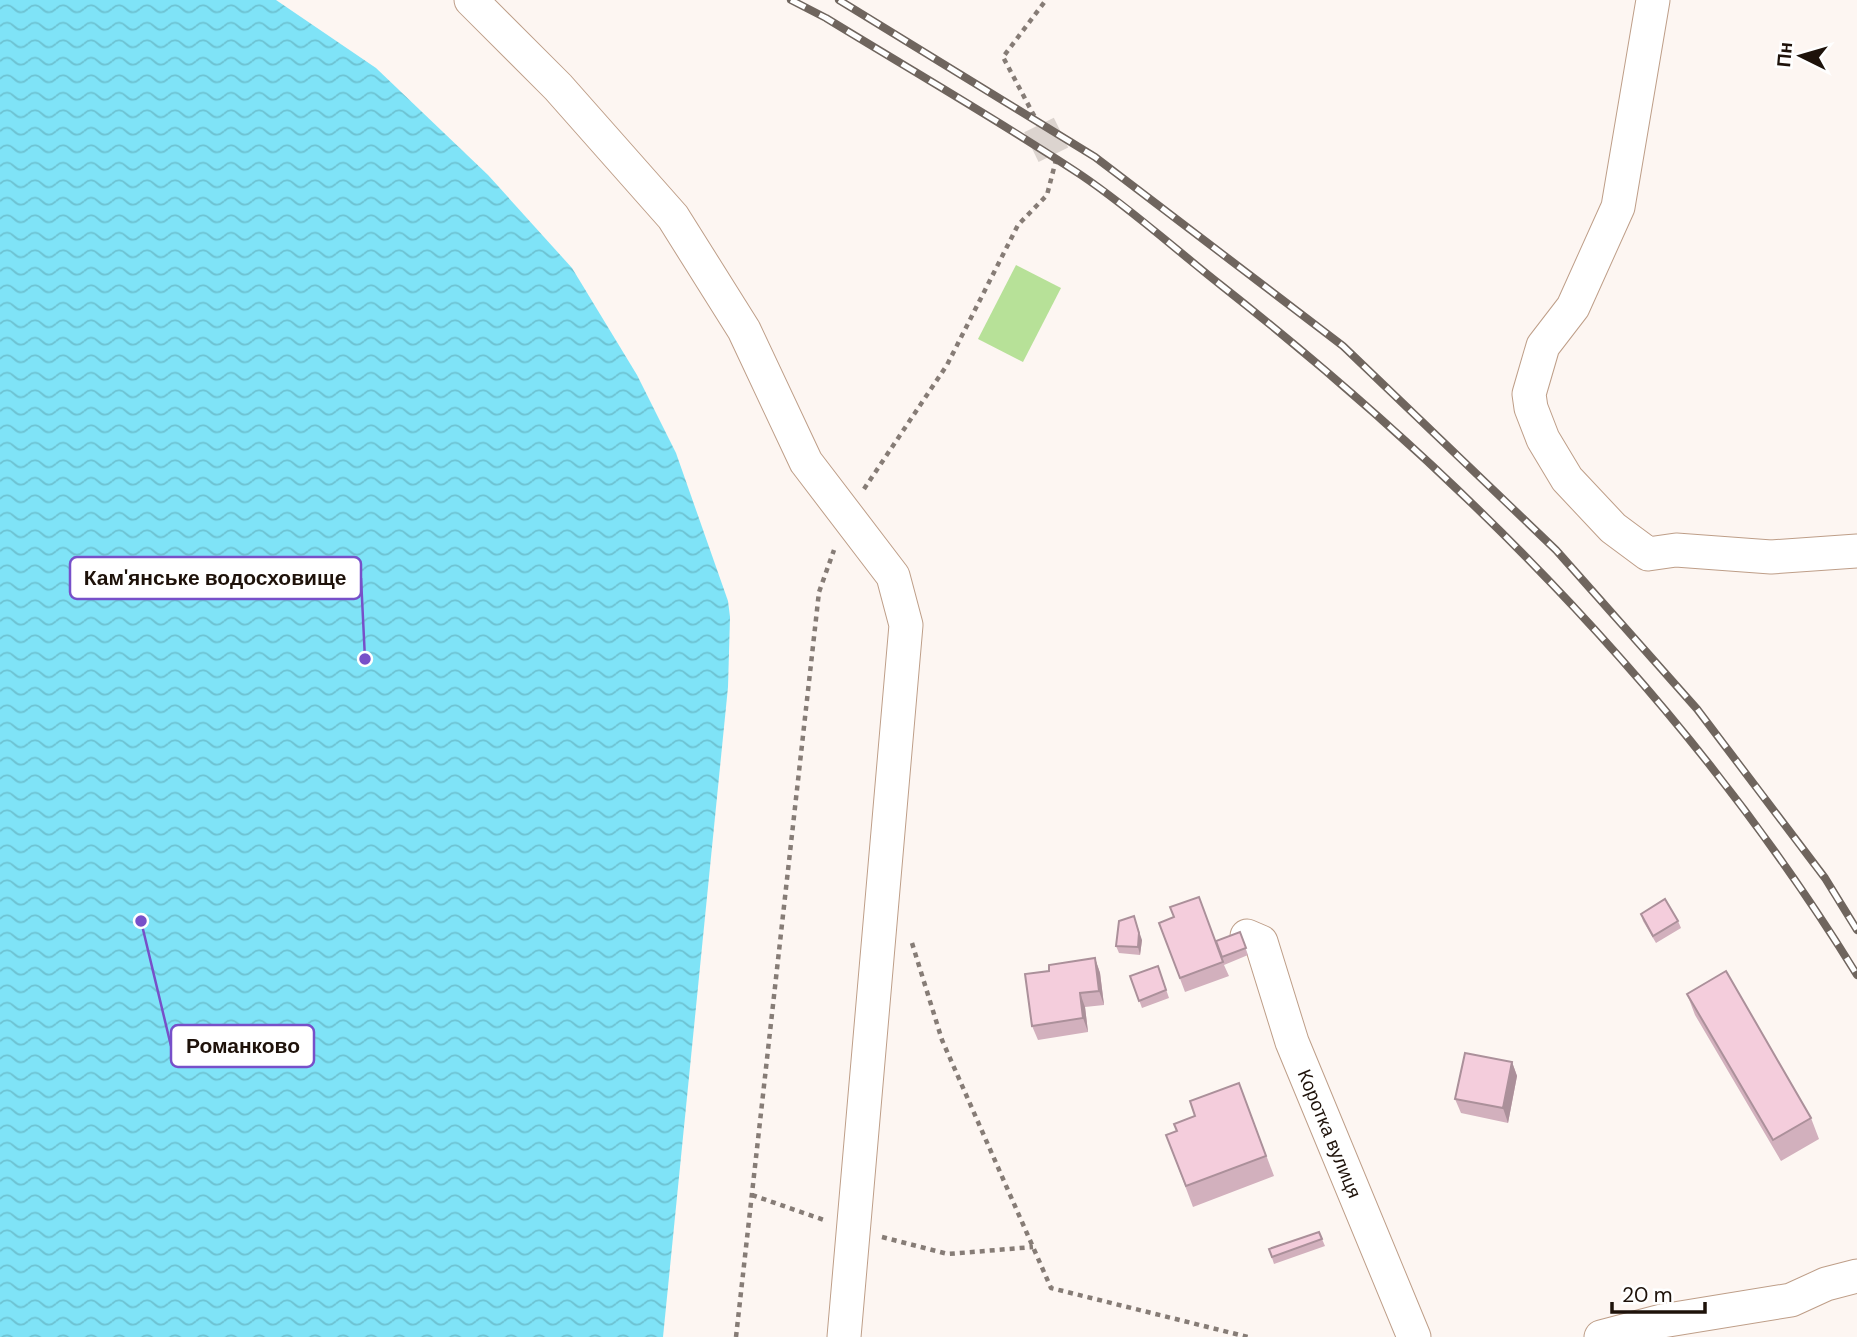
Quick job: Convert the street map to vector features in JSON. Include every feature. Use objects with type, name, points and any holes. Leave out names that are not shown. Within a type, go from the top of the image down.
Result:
[{"type":"street","points":[[471,0],[558,87],[673,217],[744,330],[806,463],[848,514],[892,576],[906,625],[844,1337]]},
{"type":"street","points":[[1653,0],[1618,207],[1573,307],[1543,346],[1529,394],[1531,408],[1543,439],[1567,479],[1630,544],[1648,554],[1676,550],[1772,557],[1857,551]]},
{"type":"street","name":"Коротка вулиця","points":[[1247,936],[1261,942],[1292,1042],[1414,1337]]},
{"type":"street","points":[[1601,1337],[1662,1321],[1791,1300],[1826,1284],[1857,1276]]},
{"type":"path","points":[[1039,125],[1003,57],[1046,0]]},
{"type":"path","points":[[736,1337],[819,592],[848,514],[947,365],[1018,225],[1047,195],[1056,160]]},
{"type":"path","points":[[910,936],[942,1040],[1051,1288],[1248,1337]]},
{"type":"path","points":[[752,1195],[853,1230],[948,1254],[1033,1247]]},
{"type":"green space","points":[[1016,265],[1061,288],[1023,362],[978,339]]},
{"type":"water","points":[[0,0],[276,0],[376,68],[488,175],[572,268],[637,375],[676,453],[728,601],[730,617],[728,687],[663,1337],[0,1337]]},
{"type":"building","points":[[1199,897],[1223,962],[1180,978],[1159,923],[1174,917],[1170,907]]},
{"type":"building","points":[[1665,899],[1678,921],[1653,936],[1641,914]]},
{"type":"building","points":[[1134,916],[1139,933],[1138,947],[1116,946],[1119,921]]},
{"type":"building","points":[[1240,932],[1246,948],[1222,957],[1216,941]]},
{"type":"building","points":[[1095,958],[1099,991],[1080,993],[1083,1018],[1032,1026],[1025,974],[1049,971],[1049,965]]},
{"type":"building","points":[[1158,966],[1166,990],[1139,1001],[1130,976]]},
{"type":"building","points":[[1726,971],[1811,1118],[1773,1140],[1687,994]]},
{"type":"building","points":[[1465,1053],[1512,1062],[1503,1108],[1455,1099]]},
{"type":"building","points":[[1239,1083],[1266,1156],[1186,1186],[1166,1135],[1177,1131],[1174,1124],[1195,1116],[1190,1101]]},
{"type":"building","points":[[1319,1232],[1322,1239],[1272,1257],[1269,1249]]},
{"type":"tunnel","points":[[1039,125],[1056,160]]},
{"type":"railway","points":[[791,0],[826,18],[986,115],[1099,188],[1313,360],[1401,437],[1487,518],[1570,602],[1648,690],[1723,781],[1792,876],[1857,975]]},
{"type":"railway","points":[[839,0],[1095,157],[1343,346],[1556,550],[1697,709],[1825,878],[1857,930]]},
{"type":"place","name":"Кам'янське водосховище","points":[[365,659]]},
{"type":"place","name":"Романково","points":[[141,921]]}]
